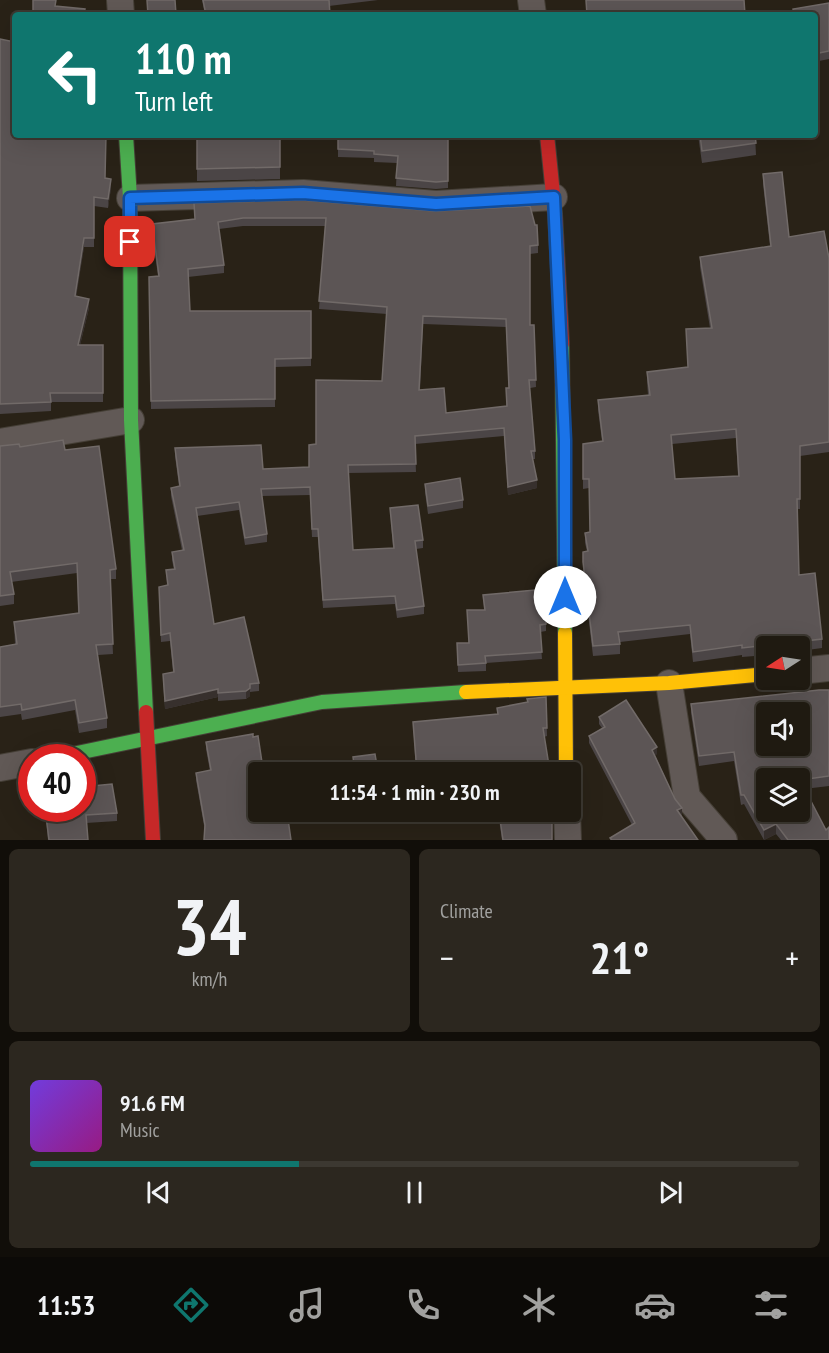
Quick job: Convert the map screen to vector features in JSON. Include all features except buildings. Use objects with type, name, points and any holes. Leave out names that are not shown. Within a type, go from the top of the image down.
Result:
[{"type":"street","points":[[126,138],[130,198],[130,420],[153,840]]},
{"type":"street","points":[[547,138],[554,197],[565,440],[566,762]]},
{"type":"street","points":[[130,198],[303,193],[436,204],[554,197]]},
{"type":"street","points":[[0,442],[130,420]]},
{"type":"street","points":[[810,670],[829,668]]},
{"type":"street","points":[[96,749],[322,702],[564,686],[669,683],[756,675]]},
{"type":"street","points":[[669,683],[687,796],[724,840]]},
{"type":"street","points":[[0,768],[18,765]]},
{"type":"street","points":[[567,822],[568,840]]},
{"type":"traffic: fast","points":[[126,138],[130,198],[131,420],[146,712]]},
{"type":"traffic: fast","points":[[562,344],[565,633]]},
{"type":"traffic: fast","points":[[96,749],[322,702],[466,692]]},
{"type":"traffic: slow","points":[[565,633],[566,762]]},
{"type":"traffic: slow","points":[[466,692],[669,683],[756,675]]},
{"type":"traffic: jam","points":[[547,138],[555,214],[562,344]]},
{"type":"traffic: jam","points":[[146,712],[153,840]]},
{"type":"route","points":[[130,242],[130,198],[303,193],[436,204],[554,197],[565,440],[565,597]]}]
